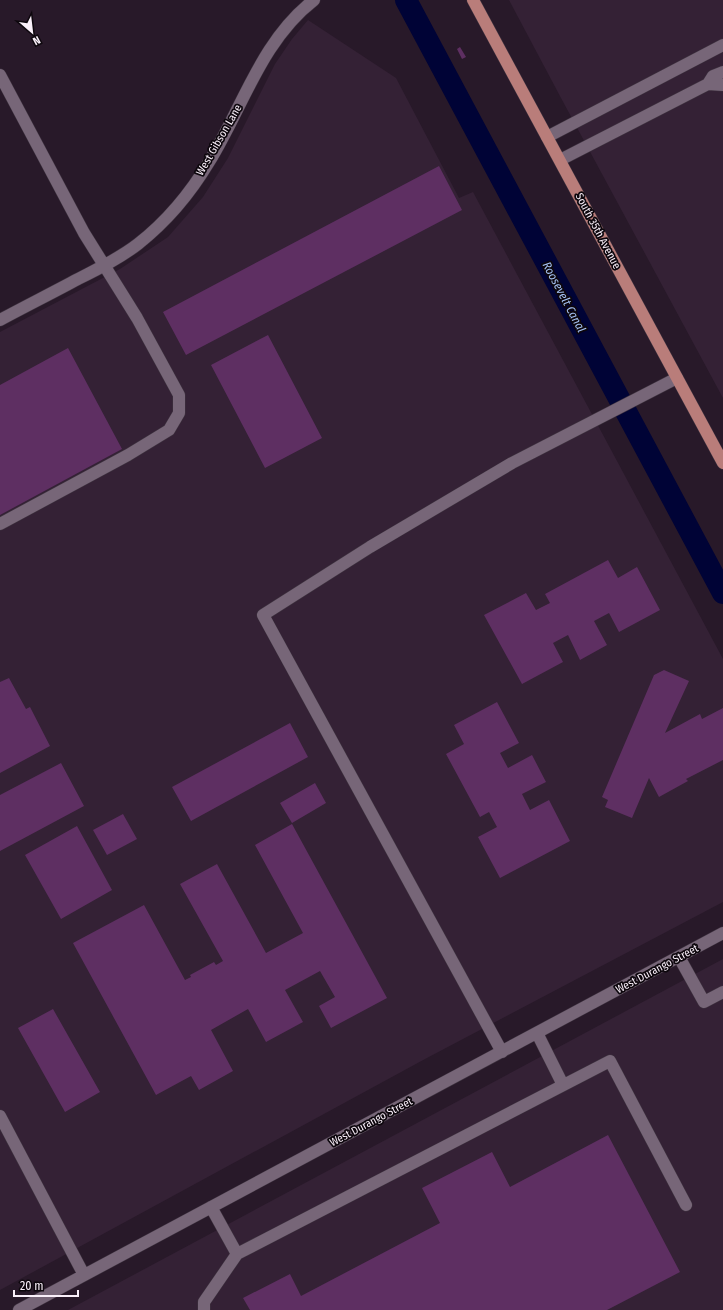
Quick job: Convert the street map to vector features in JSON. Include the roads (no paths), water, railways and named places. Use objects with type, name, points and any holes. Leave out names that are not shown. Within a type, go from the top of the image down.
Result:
[{"type":"main road","name":"South 35th Avenue","points":[[473,0],[723,463]]},
{"type":"street","name":"West Gibson Lane","points":[[0,320],[105,265],[138,244],[166,219],[210,162],[266,55],[287,26],[314,0]]},
{"type":"street","points":[[547,137],[723,45]]},
{"type":"street","points":[[560,160],[708,84],[713,76],[723,72]]},
{"type":"street","points":[[0,75],[84,233],[137,318],[179,395],[179,413],[169,430],[128,455],[0,524]]},
{"type":"street","points":[[708,84],[723,85]]},
{"type":"street","points":[[502,1052],[263,615],[370,547],[512,463],[677,378]]},
{"type":"street","name":"West Durango Street","points":[[19,1310],[723,933]]},
{"type":"street","points":[[679,957],[704,1002],[723,992]]},
{"type":"street","points":[[537,1033],[563,1085]]},
{"type":"street","points":[[204,1310],[204,1302],[237,1254],[610,1061],[686,1206]]},
{"type":"street","points":[[0,1116],[84,1275]]},
{"type":"street","points":[[211,1207],[237,1254]]},
{"type":"waterway","name":"Roosevelt Canal","points":[[406,0],[723,593]]}]
